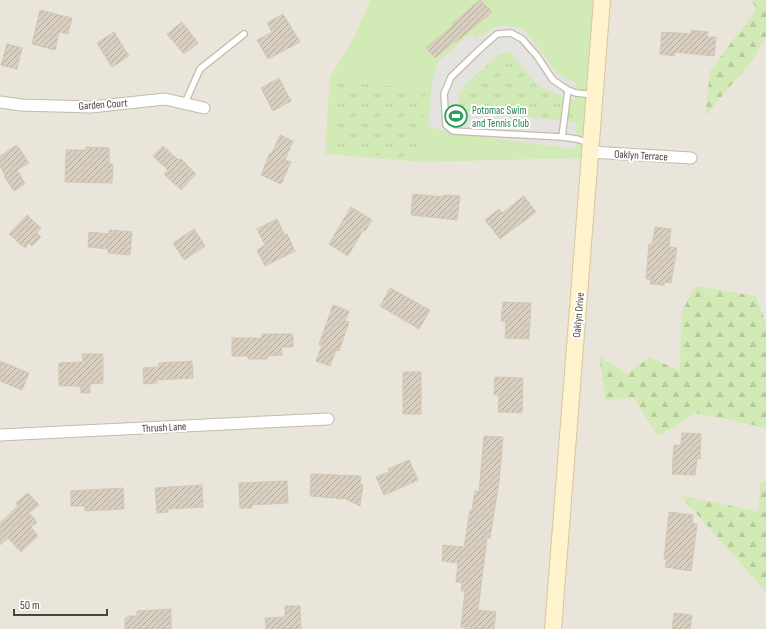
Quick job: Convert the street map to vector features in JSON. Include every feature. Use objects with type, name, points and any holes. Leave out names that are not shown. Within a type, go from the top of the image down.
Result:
[{"type":"street","name":"Oaklyn Drive","points":[[553,629],[602,0]]},
{"type":"street","name":"Garden Court","points":[[0,102],[21,105],[91,107],[165,99],[204,108]]},
{"type":"street","name":"Oaklyn Terrace","points":[[591,148],[691,158]]},
{"type":"street","name":"Thrush Lane","points":[[0,435],[328,419]]},
{"type":"lane","points":[[591,148],[577,139],[562,137],[452,131],[446,125],[444,94],[451,77],[478,50],[497,34],[511,32],[522,39],[537,56],[553,80],[568,90],[595,96]]},
{"type":"lane","points":[[185,103],[200,69],[244,34]]},
{"type":"lane","points":[[562,137],[568,90]]},
{"type":"shaded area","points":[[0,0],[766,0],[766,629],[0,629]]},
{"type":"shaded area","points":[[499,25],[523,28],[558,74],[576,83],[575,100],[552,92],[538,85],[509,50],[496,57],[465,85],[459,95],[459,105],[464,111],[576,122],[577,139],[575,149],[453,133],[428,126],[432,86],[438,62],[471,33],[476,39]]},
{"type":"green space","name":"Potomac Swim and Tennis Club","points":[[370,0],[595,0],[581,158],[422,162],[325,154],[330,77],[357,32]]},
{"type":"green space","points":[[752,0],[766,0],[766,36],[754,58],[705,116],[710,71],[756,10]]},
{"type":"green space","points":[[509,50],[527,73],[552,92],[575,100],[576,122],[464,111],[459,105],[459,95],[465,85],[496,57]]},
{"type":"green space","points":[[336,82],[426,89],[420,159],[331,151]]},
{"type":"green space","points":[[695,286],[756,296],[766,324],[766,428],[695,413],[658,436],[633,397],[606,401],[599,356],[627,374],[649,357],[680,371],[681,314]]},
{"type":"green space","points":[[766,481],[766,592],[680,495],[759,512],[760,482]]},
{"type":"building","points":[[480,0],[492,12],[435,58],[426,48],[453,26],[452,24]]},
{"type":"building","points":[[40,10],[72,18],[68,34],[59,32],[55,50],[32,44]]},
{"type":"building","points":[[283,14],[300,42],[268,59],[257,40],[272,32],[267,23]]},
{"type":"building","points":[[182,22],[198,43],[184,54],[167,34]]},
{"type":"building","points":[[691,30],[708,32],[707,37],[716,37],[714,56],[675,52],[675,56],[660,54],[662,32],[691,34]]},
{"type":"building","points":[[114,32],[129,56],[112,67],[97,43]]},
{"type":"building","points":[[7,44],[22,48],[17,69],[1,65]]},
{"type":"building","points":[[279,78],[291,101],[273,111],[261,88]]},
{"type":"building","points":[[280,135],[293,141],[285,160],[291,162],[281,184],[261,175],[270,153],[272,153]]},
{"type":"building","points":[[17,145],[29,163],[17,170],[25,184],[14,191],[4,176],[5,175],[0,166],[0,156]]},
{"type":"building","points":[[163,146],[178,160],[180,158],[196,174],[181,190],[164,174],[168,170],[153,156]]},
{"type":"building","points":[[86,147],[109,148],[109,164],[113,164],[112,183],[65,182],[66,150],[86,150]]},
{"type":"building","points":[[413,194],[443,197],[443,195],[460,196],[457,220],[411,215]]},
{"type":"building","points":[[524,196],[536,212],[500,239],[485,220],[499,209],[502,213]]},
{"type":"building","points":[[351,207],[372,220],[365,231],[363,230],[348,256],[329,244]]},
{"type":"building","points":[[27,215],[41,228],[37,233],[41,237],[32,246],[29,243],[25,248],[9,234]]},
{"type":"building","points":[[277,219],[285,236],[287,234],[295,251],[265,266],[257,250],[265,245],[257,229]]},
{"type":"building","points":[[655,227],[671,229],[669,247],[677,248],[671,283],[664,282],[664,285],[650,284],[651,280],[646,279],[649,244],[652,245]]},
{"type":"building","points":[[194,229],[205,246],[184,260],[173,243]]},
{"type":"building","points":[[109,230],[132,232],[130,255],[108,253],[108,249],[88,247],[89,232],[109,234]]},
{"type":"building","points":[[390,288],[430,310],[419,329],[380,306]]},
{"type":"building","points":[[503,302],[531,303],[529,339],[505,338],[506,322],[501,321]]},
{"type":"building","points":[[333,305],[349,311],[345,321],[349,322],[339,351],[336,350],[330,366],[316,361],[322,345],[319,344]]},
{"type":"building","points":[[262,334],[293,334],[293,347],[282,347],[282,355],[267,356],[267,359],[248,359],[248,356],[232,356],[232,338],[262,338]]},
{"type":"building","points":[[82,354],[103,354],[103,383],[90,384],[90,393],[81,393],[80,386],[59,386],[59,363],[83,362]]},
{"type":"building","points":[[0,361],[29,373],[22,390],[0,381]]},
{"type":"building","points":[[192,361],[193,378],[156,380],[157,383],[144,384],[143,368],[159,367],[159,363]]},
{"type":"building","points":[[403,372],[421,372],[421,414],[403,414]]},
{"type":"building","points":[[495,377],[523,378],[522,413],[498,412],[499,395],[494,395]]},
{"type":"building","points":[[682,433],[701,434],[700,459],[697,458],[695,475],[672,474],[674,445],[681,445]]},
{"type":"building","points":[[484,436],[503,437],[499,482],[490,538],[487,538],[478,610],[496,612],[494,629],[465,629],[465,627],[461,627],[465,591],[461,591],[462,583],[456,582],[458,563],[442,561],[443,545],[464,547],[470,510],[472,510],[475,491],[479,492]]},
{"type":"building","points":[[409,460],[418,480],[384,495],[376,477],[389,472],[388,469]]},
{"type":"building","points":[[311,474],[361,476],[360,485],[363,484],[360,506],[346,499],[310,496]]},
{"type":"building","points":[[287,481],[288,503],[252,505],[252,508],[240,508],[239,483]]},
{"type":"building","points":[[202,485],[203,507],[168,509],[168,512],[157,513],[155,488]]},
{"type":"building","points":[[123,488],[124,509],[85,511],[85,506],[71,506],[71,491]]},
{"type":"building","points":[[28,493],[39,505],[29,513],[37,522],[31,527],[38,536],[21,552],[8,538],[0,545],[0,523],[18,506],[16,503]]},
{"type":"building","points":[[669,512],[693,515],[692,523],[697,524],[691,571],[665,567],[667,559],[664,559]]},
{"type":"building","points":[[285,606],[300,606],[301,629],[266,629],[265,618],[285,617]]},
{"type":"building","points":[[171,609],[171,629],[125,629],[125,618],[128,618],[128,616],[137,616],[137,611]]},
{"type":"building","points":[[674,613],[692,615],[690,629],[672,629]]},
{"type":"place","name":"Potomac Swim and Tennis Club","points":[[456,116]]}]
